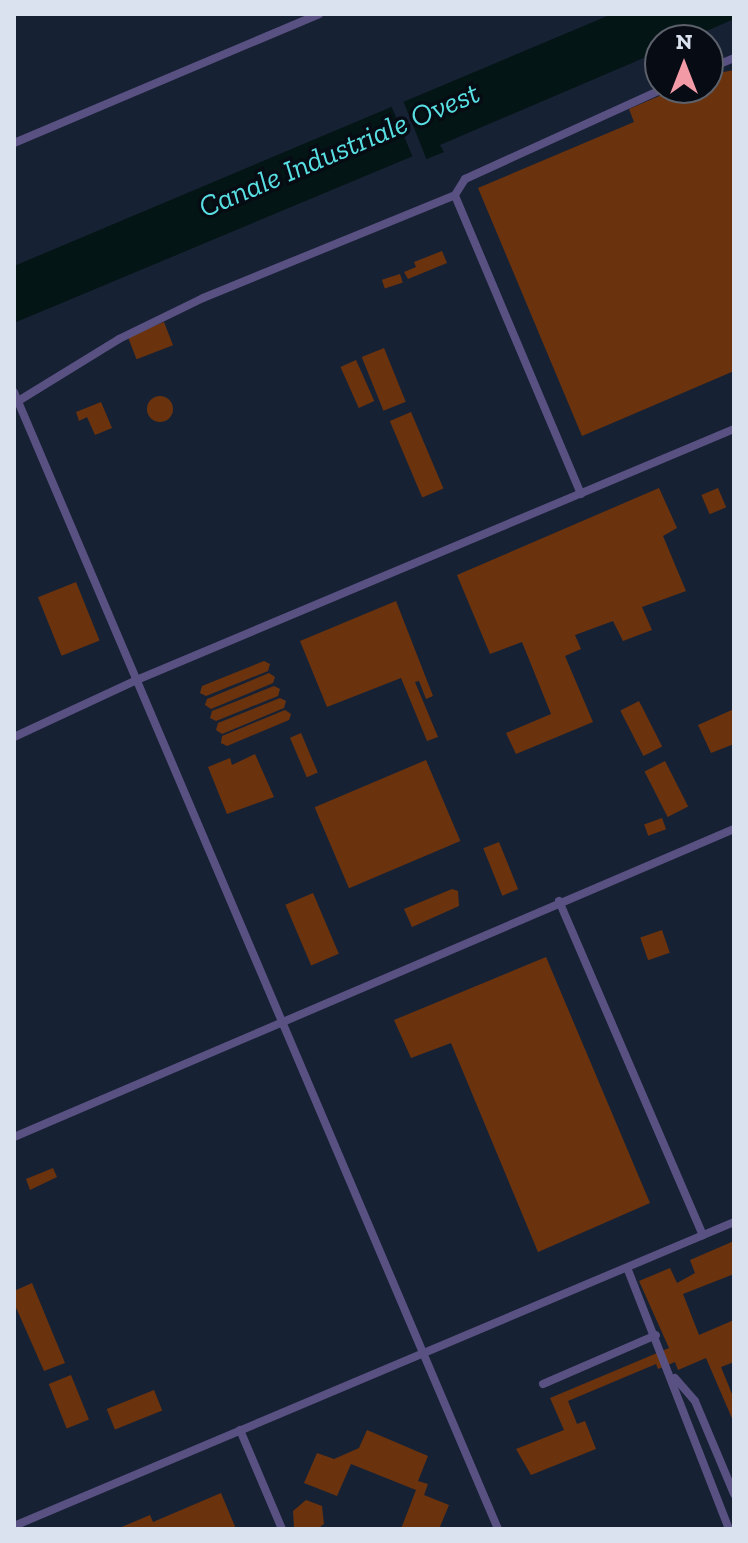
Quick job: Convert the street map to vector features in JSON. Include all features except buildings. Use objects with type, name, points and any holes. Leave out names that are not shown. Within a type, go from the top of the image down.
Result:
[{"type":"lane","points":[[14,143],[319,14]]},
{"type":"lane","points":[[16,402],[119,339],[203,298],[455,195],[465,179],[644,98]]},
{"type":"lane","points":[[455,195],[581,494]]},
{"type":"lane","points":[[14,392],[139,679],[282,1024],[498,1529]]},
{"type":"lane","points":[[14,737],[139,679],[734,429]]},
{"type":"lane","points":[[14,1137],[282,1024],[559,901],[734,829]]},
{"type":"lane","points":[[559,901],[703,1235]]},
{"type":"lane","points":[[14,1526],[628,1270],[734,1222]]},
{"type":"lane","points":[[628,1270],[674,1378],[676,1399],[729,1529]]},
{"type":"lane","points":[[543,1384],[656,1335]]},
{"type":"lane","points":[[674,1378],[695,1401],[734,1494]]},
{"type":"lane","points":[[240,1430],[282,1529]]},
{"type":"water","name":"Canale Industriale Ovest","points":[[612,14],[734,14],[734,19],[723,24],[644,24],[644,58],[440,145],[444,152],[422,161],[418,154],[14,323],[14,266]]},
{"type":"pier","points":[[402,98],[428,163],[424,165],[414,160],[390,103]]}]
